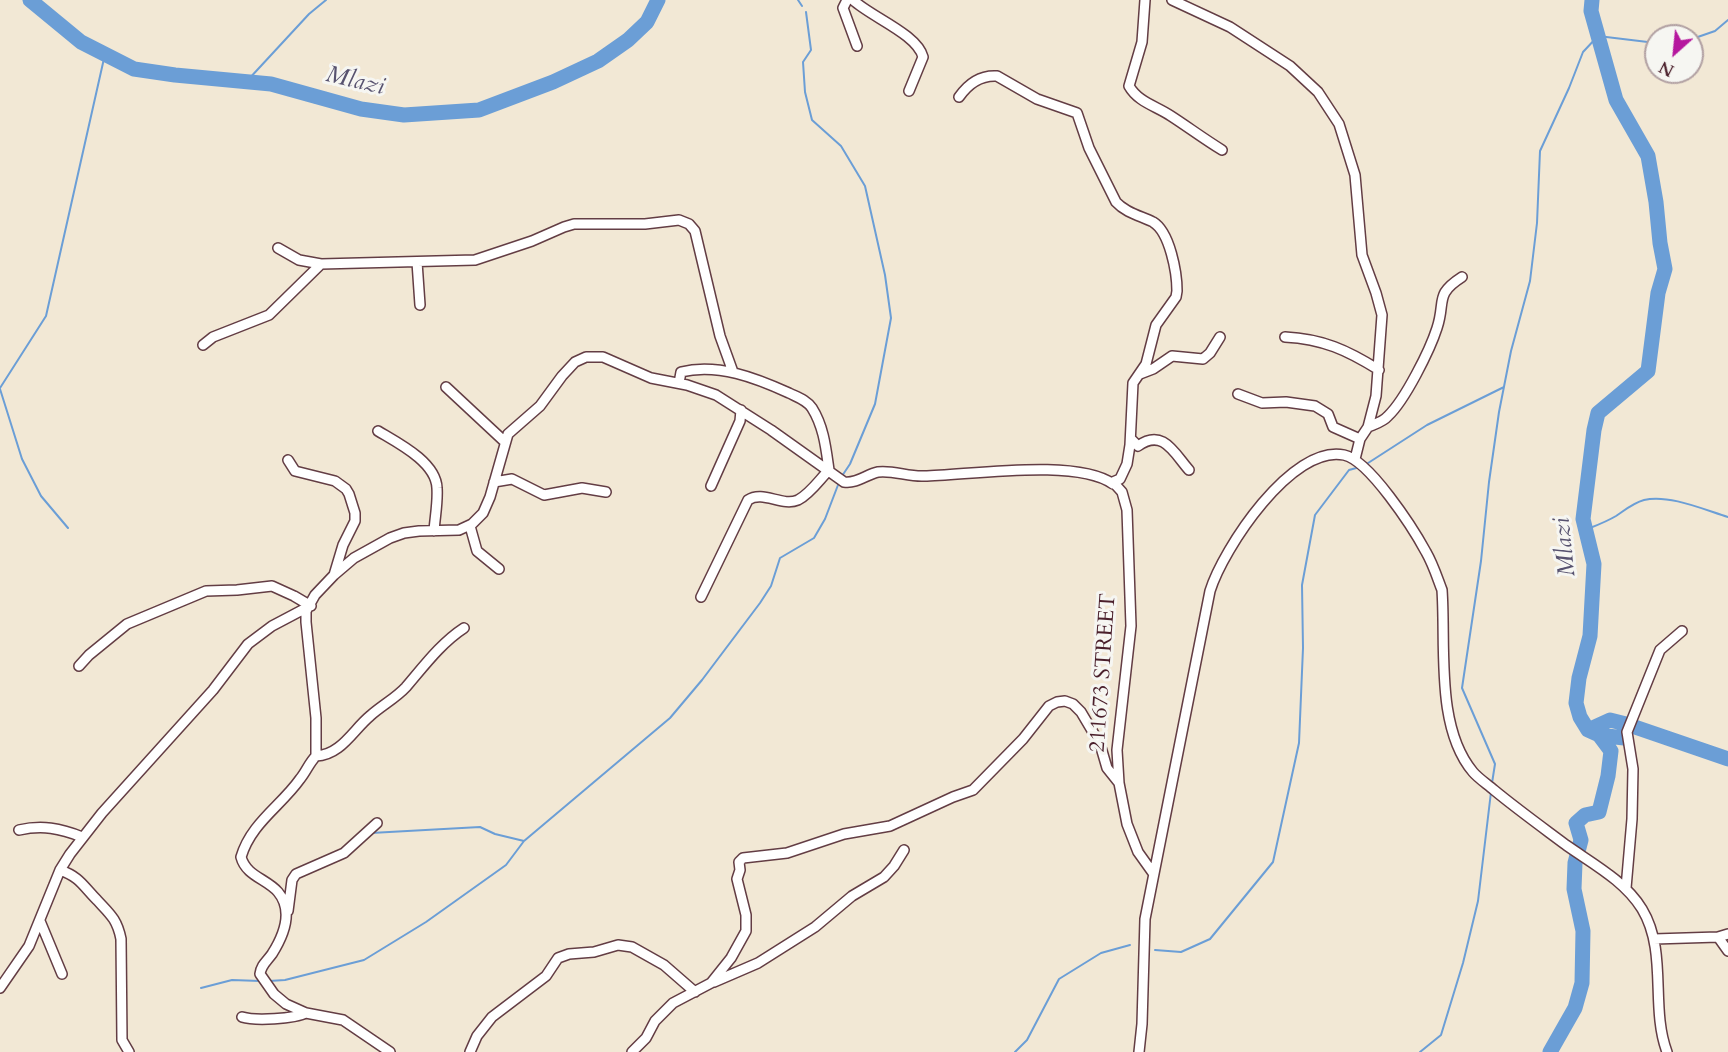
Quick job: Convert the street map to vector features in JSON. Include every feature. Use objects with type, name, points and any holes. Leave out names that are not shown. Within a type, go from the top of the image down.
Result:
[{"type":"street","points":[[847,0],[843,8],[857,46]]},
{"type":"street","points":[[853,0],[909,38],[921,52],[923,57],[909,91]]},
{"type":"street","points":[[1145,0],[1142,42],[1129,86],[1139,98],[1222,150]]},
{"type":"street","points":[[1172,0],[1230,27],[1290,66],[1318,92],[1339,124],[1355,176],[1362,255],[1382,315],[1376,396],[1368,427],[1360,439],[1354,459]]},
{"type":"street","points":[[316,756],[316,718],[306,622],[306,611],[315,595],[334,574],[354,558],[390,538],[404,533],[443,532],[470,526],[478,519],[487,505],[508,434],[540,406],[569,367],[586,357],[603,357],[651,378],[679,383],[716,395],[848,483],[877,472],[919,476],[1042,470],[1095,474],[1113,484],[1120,479],[1127,464],[1131,439],[1133,383],[1146,364],[1156,325],[1176,297],[1177,284],[1171,251],[1161,229],[1156,224],[1122,208],[1113,198],[1089,148],[1077,113],[1037,99],[997,76],[989,75],[975,81],[959,97]]},
{"type":"street","points":[[278,248],[299,260],[321,264],[475,261],[532,241],[568,225],[684,221],[695,231],[720,336],[733,372]]},
{"type":"street","points":[[417,262],[420,305]]},
{"type":"street","points":[[203,345],[213,337],[269,315],[321,264]]},
{"type":"street","points":[[1368,427],[1391,414],[1410,385],[1433,340],[1446,288],[1462,277]]},
{"type":"street","points":[[1140,375],[1172,356],[1203,359],[1210,353],[1220,337]]},
{"type":"street","points":[[1285,337],[1311,338],[1331,345],[1379,370]]},
{"type":"street","points":[[679,383],[679,373],[684,371],[733,372],[766,382],[809,404],[822,428],[829,470]]},
{"type":"street","points":[[446,387],[505,442]]},
{"type":"street","points":[[1238,394],[1262,404],[1286,402],[1315,406],[1328,414],[1333,427],[1360,439]]},
{"type":"street","points":[[711,486],[740,421],[741,410]]},
{"type":"street","points":[[378,431],[410,450],[427,466],[435,479],[437,487],[434,531]]},
{"type":"street","points":[[1131,439],[1138,446],[1154,438],[1161,440],[1189,470]]},
{"type":"street","points":[[1139,1052],[1145,919],[1210,591],[1216,572],[1245,526],[1291,473],[1307,461],[1317,457],[1344,455],[1364,465],[1382,485],[1416,535],[1435,571],[1442,590],[1449,720],[1462,753],[1473,772],[1512,805],[1626,888],[1642,909],[1654,939],[1661,1031],[1667,1052]]},
{"type":"street","points":[[288,460],[295,471],[335,481],[349,494],[355,521],[343,545],[334,574]]},
{"type":"street","points":[[701,597],[748,500],[755,496],[795,501],[829,470]]},
{"type":"street","points":[[494,482],[512,479],[544,495],[582,488],[606,492]]},
{"type":"street","name":"211673 STREET","points":[[1113,482],[1122,492],[1127,510],[1131,626],[1118,750],[1119,786]]},
{"type":"street","points":[[470,526],[477,551],[499,569]]},
{"type":"street","points":[[78,666],[127,624],[206,591],[272,586],[310,606]]},
{"type":"street","points":[[0,988],[31,943],[60,870],[82,837],[213,690],[248,644],[272,626],[310,606]]},
{"type":"street","points":[[287,912],[277,891],[249,870],[241,857],[256,828],[301,779],[316,756],[326,755],[342,745],[369,716],[405,687],[447,639],[464,628]]},
{"type":"street","points":[[1626,888],[1632,819],[1633,769],[1627,732],[1660,650],[1682,631]]},
{"type":"street","points":[[711,983],[731,958],[746,931],[746,915],[737,879],[743,858],[787,853],[844,834],[890,826],[973,790],[1023,739],[1049,706],[1058,702],[1073,704],[1081,712],[1100,744],[1107,768],[1119,786],[1127,824],[1138,852],[1153,873]]},
{"type":"street","points":[[377,823],[344,853],[296,874],[292,880],[287,921],[283,933],[260,974],[278,998],[294,1008],[306,1013],[343,1020],[390,1052]]},
{"type":"street","points":[[19,830],[41,826],[67,831],[82,837]]},
{"type":"street","points":[[632,1052],[646,1038],[655,1021],[673,1003],[711,983],[758,963],[815,927],[852,896],[884,877],[904,850]]},
{"type":"street","points":[[60,870],[82,882],[108,910],[118,926],[121,939],[122,1040],[129,1052]]},
{"type":"street","points":[[40,921],[62,974]]},
{"type":"street","points":[[1654,939],[1723,935],[1728,951]]},
{"type":"street","points":[[31,943],[51,944]]},
{"type":"street","points":[[470,1052],[477,1036],[492,1017],[546,976],[558,958],[569,954],[594,952],[618,945],[632,947],[664,965],[695,992]]},
{"type":"street","points":[[242,1017],[256,1020],[298,1016],[306,1013]]},
{"type":"waterway","name":"Mlazi","points":[[30,0],[81,42],[134,69],[271,84],[361,109],[404,115],[479,110],[553,82],[598,61],[628,40],[647,22],[658,0]]},
{"type":"waterway","points":[[247,81],[309,14],[326,0]]},
{"type":"waterway","points":[[798,0],[802,6]]},
{"type":"waterway","name":"Mlazi","points":[[1550,1052],[1575,1008],[1582,983],[1583,931],[1574,889],[1575,863],[1581,840],[1576,823],[1585,815],[1599,812],[1608,776],[1611,751],[1599,735],[1588,730],[1580,717],[1576,703],[1579,678],[1590,636],[1594,564],[1583,519],[1594,430],[1598,413],[1648,371],[1658,293],[1665,269],[1648,156],[1616,100],[1591,11],[1592,0]]},
{"type":"waterway","points":[[806,12],[811,50],[803,62],[805,92],[812,120],[841,146],[865,186],[885,275],[891,318],[875,404],[850,464],[842,476]]},
{"type":"waterway","points":[[1704,35],[1715,31],[1728,20]]},
{"type":"waterway","points":[[1492,783],[1495,764],[1462,688],[1481,561],[1499,412],[1511,351],[1530,281],[1537,223],[1540,151],[1583,52],[1598,36],[1644,42]]},
{"type":"waterway","points":[[0,388],[46,316],[105,54]]},
{"type":"waterway","points":[[1365,465],[1427,425],[1504,387]]},
{"type":"waterway","points":[[0,389],[22,459],[41,496],[68,528]]},
{"type":"waterway","points":[[1155,950],[1181,952],[1210,939],[1273,862],[1299,743],[1303,648],[1302,585],[1315,515],[1349,470],[1360,467]]},
{"type":"waterway","points":[[269,981],[285,980],[364,960],[426,922],[506,865],[524,841],[670,718],[760,603],[771,586],[780,558],[814,538],[825,519],[838,485]]},
{"type":"waterway","points":[[1585,530],[1612,518],[1636,503],[1654,499],[1676,501],[1728,517]]},
{"type":"waterway","points":[[1588,730],[1610,720],[1626,724]]},
{"type":"waterway","points":[[1632,726],[1728,759]]},
{"type":"waterway","points":[[1599,735],[1624,738]]},
{"type":"waterway","points":[[1420,1052],[1441,1035],[1463,963],[1478,901],[1491,792]]},
{"type":"waterway","points":[[371,833],[480,827],[495,834],[524,841]]},
{"type":"waterway","points":[[1015,1052],[1027,1040],[1059,979],[1101,953],[1130,945]]},
{"type":"waterway","points":[[201,988],[232,980],[260,981]]}]
